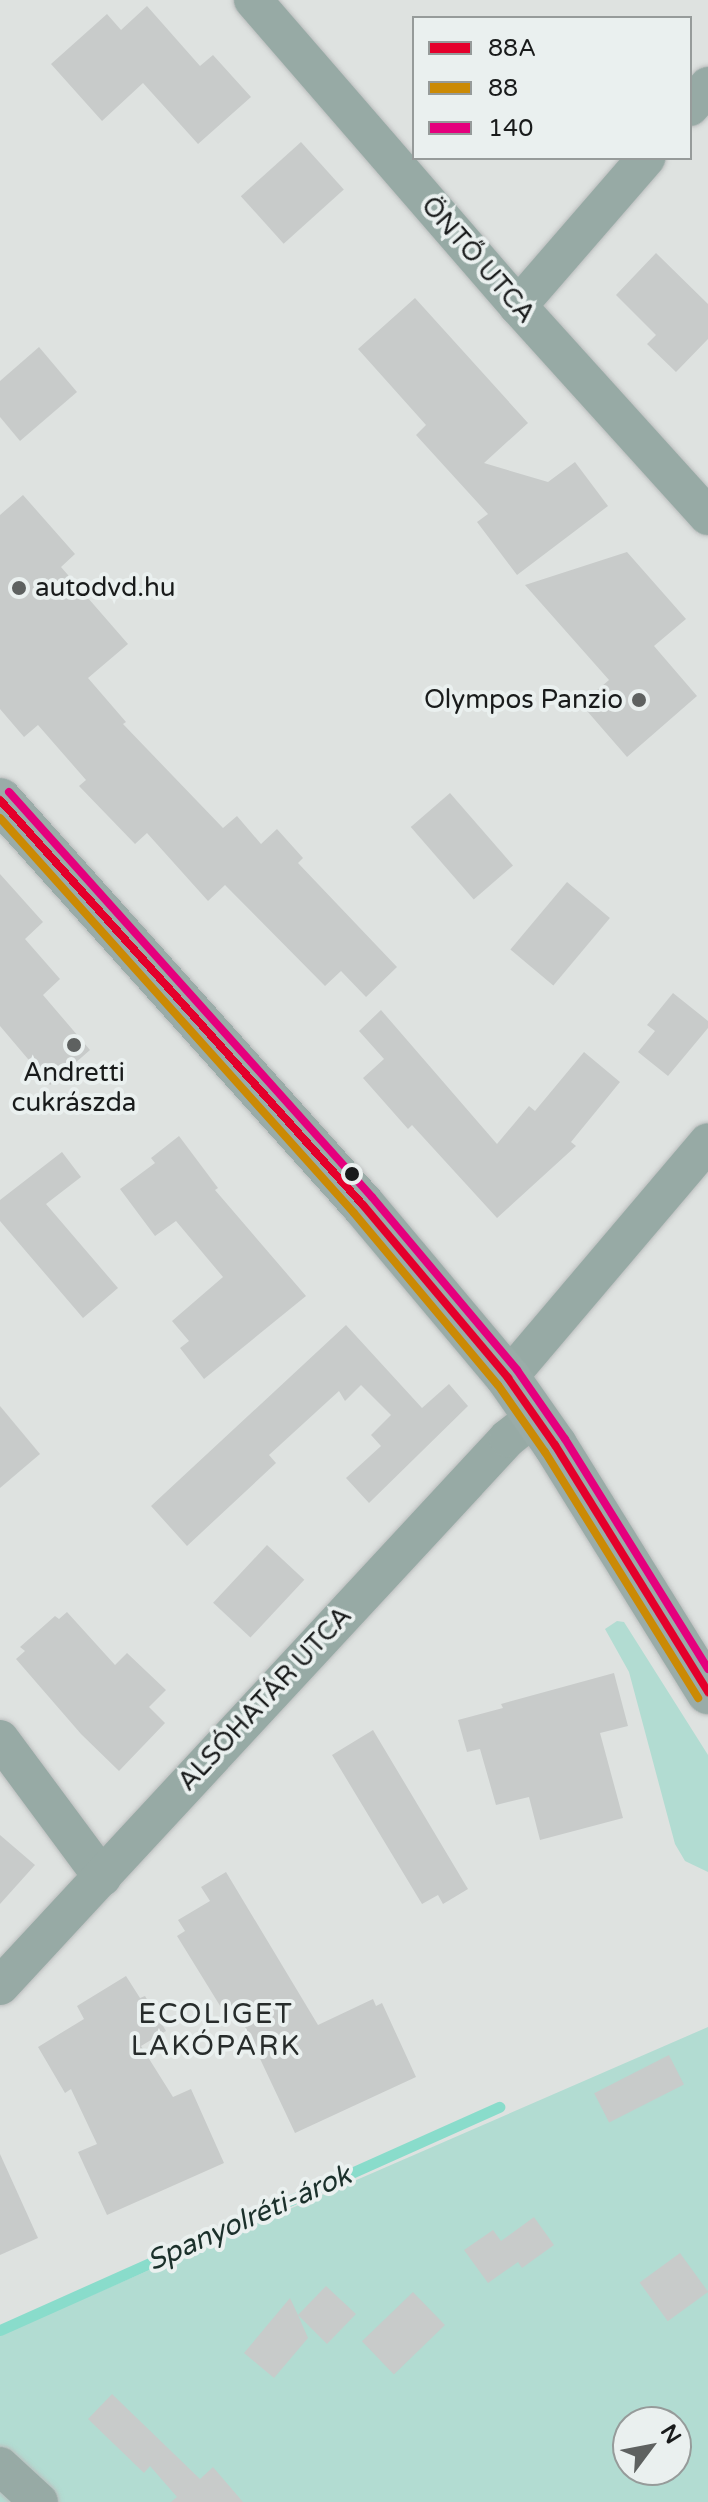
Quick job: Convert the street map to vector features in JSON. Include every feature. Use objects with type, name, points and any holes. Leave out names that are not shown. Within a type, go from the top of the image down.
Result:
[{"type":"main road","points":[[0,800],[363,1205],[508,1378],[545,1431],[708,1692]]},
{"type":"street","name":"ÖNTŐ UTCA","points":[[253,0],[518,306],[708,516]]},
{"type":"street","points":[[692,105],[708,86]]},
{"type":"street","points":[[518,306],[644,160]]},
{"type":"street","points":[[508,1378],[708,1142]]},
{"type":"street","name":"ALSÓHATÁR UTCA","points":[[0,1986],[508,1438],[545,1431]]},
{"type":"street","points":[[0,1739],[102,1877]]},
{"type":"street","points":[[0,2466],[39,2502]]},
{"type":"green space","points":[[617,1621],[624,1622],[708,1755],[708,1872],[685,1861],[675,1844],[629,1672],[605,1629]]},
{"type":"green space","points":[[708,2027],[708,2502],[0,2502],[0,2335]]},
{"type":"building","points":[[147,6],[200,66],[213,55],[251,97],[198,144],[143,83],[102,121],[51,64],[107,14],[121,30]]},
{"type":"building","points":[[301,142],[344,190],[284,244],[241,196]]},
{"type":"building","points":[[656,253],[708,304],[708,339],[676,372],[647,344],[656,335],[616,295]]},
{"type":"building","points":[[415,298],[528,423],[484,463],[548,482],[575,462],[608,506],[517,575],[477,522],[488,514],[416,435],[426,425],[358,349]]},
{"type":"building","points":[[39,347],[77,392],[20,441],[0,417],[0,381]]},
{"type":"building","points":[[23,495],[75,554],[61,567],[128,644],[88,678],[126,722],[123,724],[223,828],[237,816],[261,844],[277,829],[303,858],[298,863],[397,967],[366,997],[341,971],[325,986],[225,885],[208,901],[147,833],[135,844],[79,786],[86,780],[38,725],[24,737],[0,709],[0,515]]},
{"type":"building","points":[[627,552],[686,619],[654,646],[697,696],[627,757],[581,704],[609,680],[525,585]]},
{"type":"building","points":[[450,793],[513,865],[474,900],[411,827]]},
{"type":"building","points":[[0,874],[43,922],[25,939],[60,979],[43,995],[90,1050],[50,1085],[0,1026]]},
{"type":"building","points":[[567,882],[610,918],[553,985],[510,949]]},
{"type":"building","points":[[673,993],[708,1021],[708,1028],[668,1076],[638,1052],[655,1031],[647,1025]]},
{"type":"building","points":[[381,1010],[497,1144],[529,1106],[535,1111],[584,1052],[620,1082],[571,1142],[576,1146],[497,1218],[412,1125],[408,1129],[363,1078],[384,1059],[359,1031]]},
{"type":"building","points":[[179,1136],[218,1188],[215,1190],[306,1296],[204,1379],[180,1348],[189,1341],[172,1321],[223,1277],[176,1221],[155,1236],[120,1189],[155,1163],[151,1158]]},
{"type":"building","points":[[62,1152],[81,1177],[46,1204],[118,1288],[83,1318],[0,1221],[0,1200]]},
{"type":"building","points":[[346,1325],[422,1408],[449,1384],[468,1406],[369,1503],[346,1478],[381,1446],[371,1435],[391,1415],[361,1385],[345,1401],[339,1391],[269,1455],[276,1463],[187,1546],[151,1506]]},
{"type":"building","points":[[0,1406],[40,1454],[0,1488]]},
{"type":"building","points":[[267,1545],[304,1580],[250,1638],[213,1603]]},
{"type":"building","points":[[67,1612],[115,1665],[127,1653],[166,1690],[149,1707],[165,1723],[119,1771],[81,1734],[16,1659],[25,1651],[20,1647],[55,1616],[59,1619]]},
{"type":"building","points":[[614,1673],[628,1726],[600,1733],[623,1818],[540,1840],[529,1797],[496,1805],[480,1749],[467,1752],[458,1720],[503,1708],[501,1704]]},
{"type":"building","points":[[373,1730],[468,1889],[443,1904],[438,1895],[422,1904],[332,1755]]},
{"type":"building","points":[[0,1835],[35,1865],[0,1904]]},
{"type":"building","points":[[226,1872],[318,2025],[373,1999],[376,2006],[382,2003],[416,2077],[295,2133],[239,2014],[235,2016],[228,2005],[222,2009],[177,1936],[185,1931],[178,1920],[210,1901],[201,1887]]},
{"type":"building","points":[[126,1976],[140,1998],[145,1996],[166,2031],[141,2046],[173,2097],[191,2089],[224,2163],[107,2215],[78,2152],[97,2144],[71,2089],[65,2093],[38,2047],[84,2019],[77,2006]]},
{"type":"building","points":[[669,2055],[684,2084],[609,2123],[594,2093]]},
{"type":"building","points":[[0,2154],[38,2238],[0,2255]]},
{"type":"building","points":[[534,2217],[554,2245],[522,2268],[518,2262],[488,2283],[464,2250],[493,2230],[501,2241]]},
{"type":"building","points":[[680,2253],[708,2292],[668,2321],[640,2282]]},
{"type":"building","points":[[326,2286],[356,2314],[327,2344],[298,2315]]},
{"type":"building","points":[[413,2292],[445,2325],[394,2374],[362,2341]]},
{"type":"building","points":[[290,2298],[308,2338],[274,2378],[244,2353]]},
{"type":"building","points":[[112,2394],[200,2479],[213,2467],[243,2502],[171,2502],[177,2497],[150,2466],[144,2473],[88,2419]]},
{"type":"waterway","name":"Spanyolréti-árok","points":[[0,2330],[499,2107]]},
{"type":"transit line","name":"140","points":[[9,792],[372,1197],[517,1370],[565,1439],[708,1669]]},
{"type":"transit line","name":"88A","points":[[0,800],[363,1205],[508,1378],[555,1445],[708,1692]]},
{"type":"transit line","name":"88","points":[[0,818],[354,1213],[498,1385],[545,1452],[698,1698]]},
{"type":"place","name":"autodvd.hu","points":[[19,588]]},
{"type":"place","name":"Olympos Panzio","points":[[639,700]]},
{"type":"place","name":"Andretti cukrászda","points":[[74,1045]]},
{"type":"district","name":"ECOLIGET LAKÓPARK","points":[[216,2030]]}]
